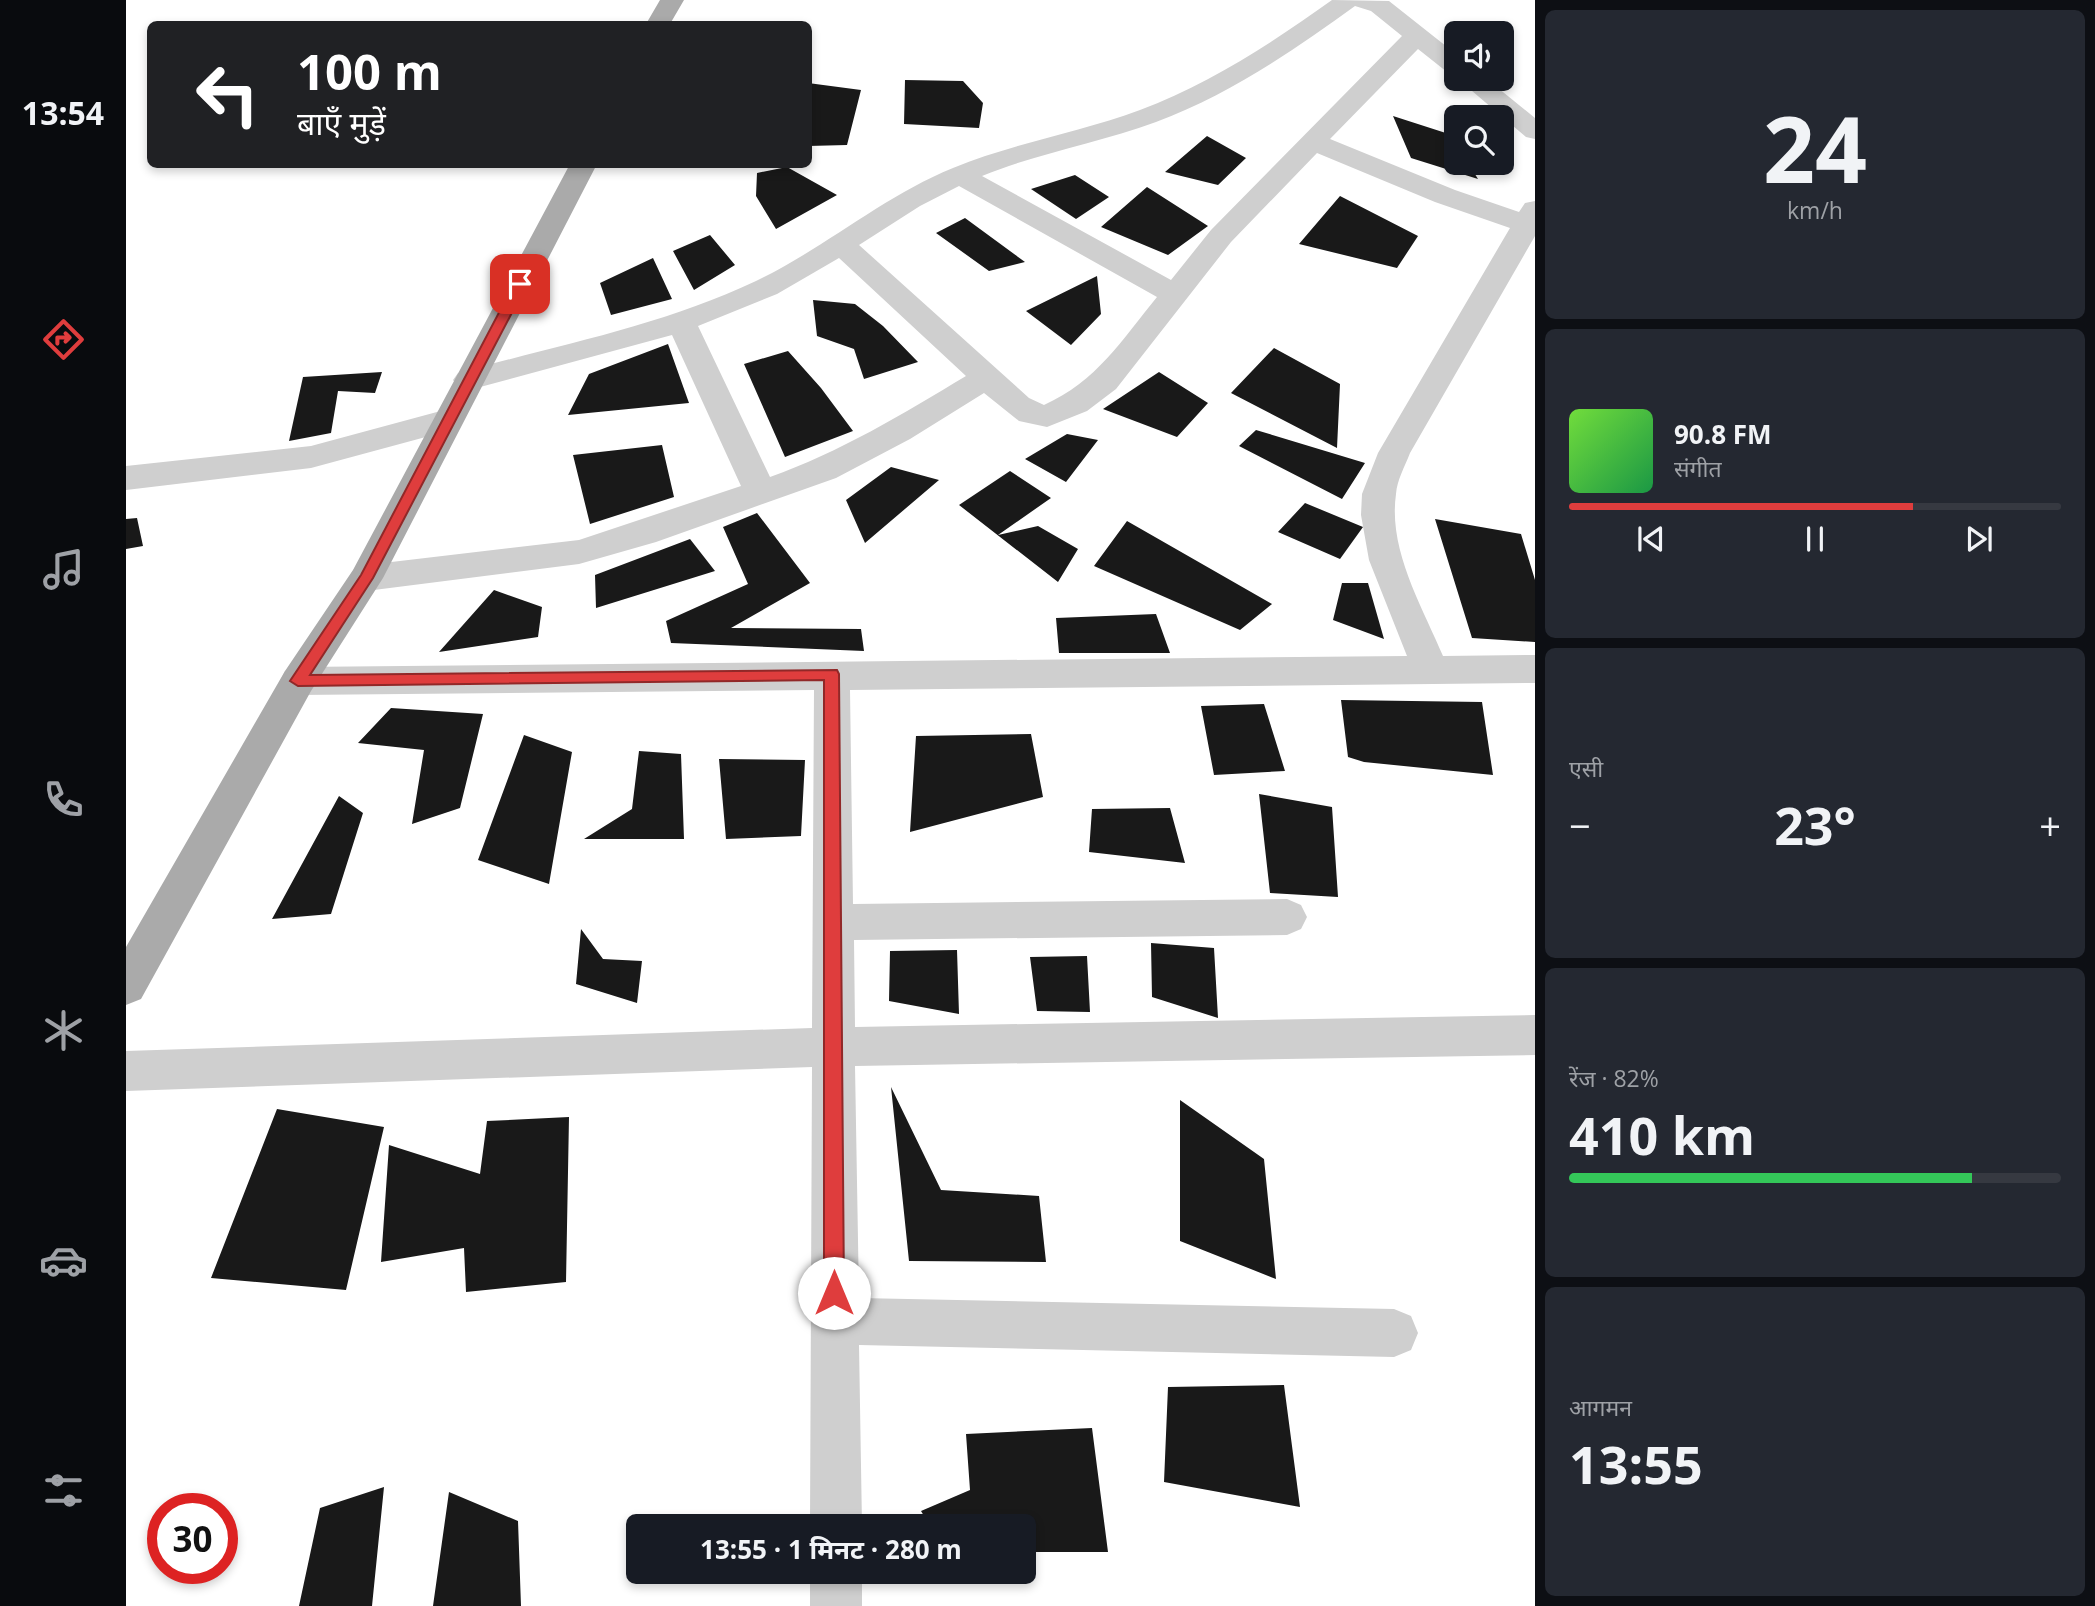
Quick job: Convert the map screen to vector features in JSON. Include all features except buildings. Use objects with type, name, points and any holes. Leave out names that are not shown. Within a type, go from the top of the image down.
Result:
[{"type":"main road","points":[[660,21],[671,0]]},
{"type":"main road","points":[[126,986],[298,681],[366,578],[582,168]]},
{"type":"street","points":[[470,380],[681,322],[768,286],[921,194],[960,175],[1013,155],[1147,116],[1208,90],[1360,0],[1380,6],[1444,56]]},
{"type":"street","points":[[840,243],[986,377],[1030,413],[1047,416],[1064,410],[1105,382],[1221,236],[1418,35]]},
{"type":"street","points":[[1486,91],[1535,131]]},
{"type":"street","points":[[1312,142],[1445,196],[1532,220],[1394,453],[1379,494],[1379,532],[1391,571],[1430,669]]},
{"type":"street","points":[[960,175],[1174,294]]},
{"type":"street","points":[[681,322],[761,493]]},
{"type":"street","points":[[366,578],[579,552],[645,533],[824,470],[889,437],[986,377]]},
{"type":"street","points":[[126,478],[311,457],[448,420]]},
{"type":"street","points":[[298,681],[1535,669]]},
{"type":"street","points":[[832,674],[836,1514]]},
{"type":"street","points":[[833,922],[1287,917]]},
{"type":"street","points":[[126,1071],[834,1047],[1535,1035]]},
{"type":"street","points":[[834,1321],[1394,1333]]},
{"type":"street","points":[[836,1584],[836,1606]]},
{"type":"route","points":[[520,284],[366,578],[298,681],[832,674],[834,1293]]}]
